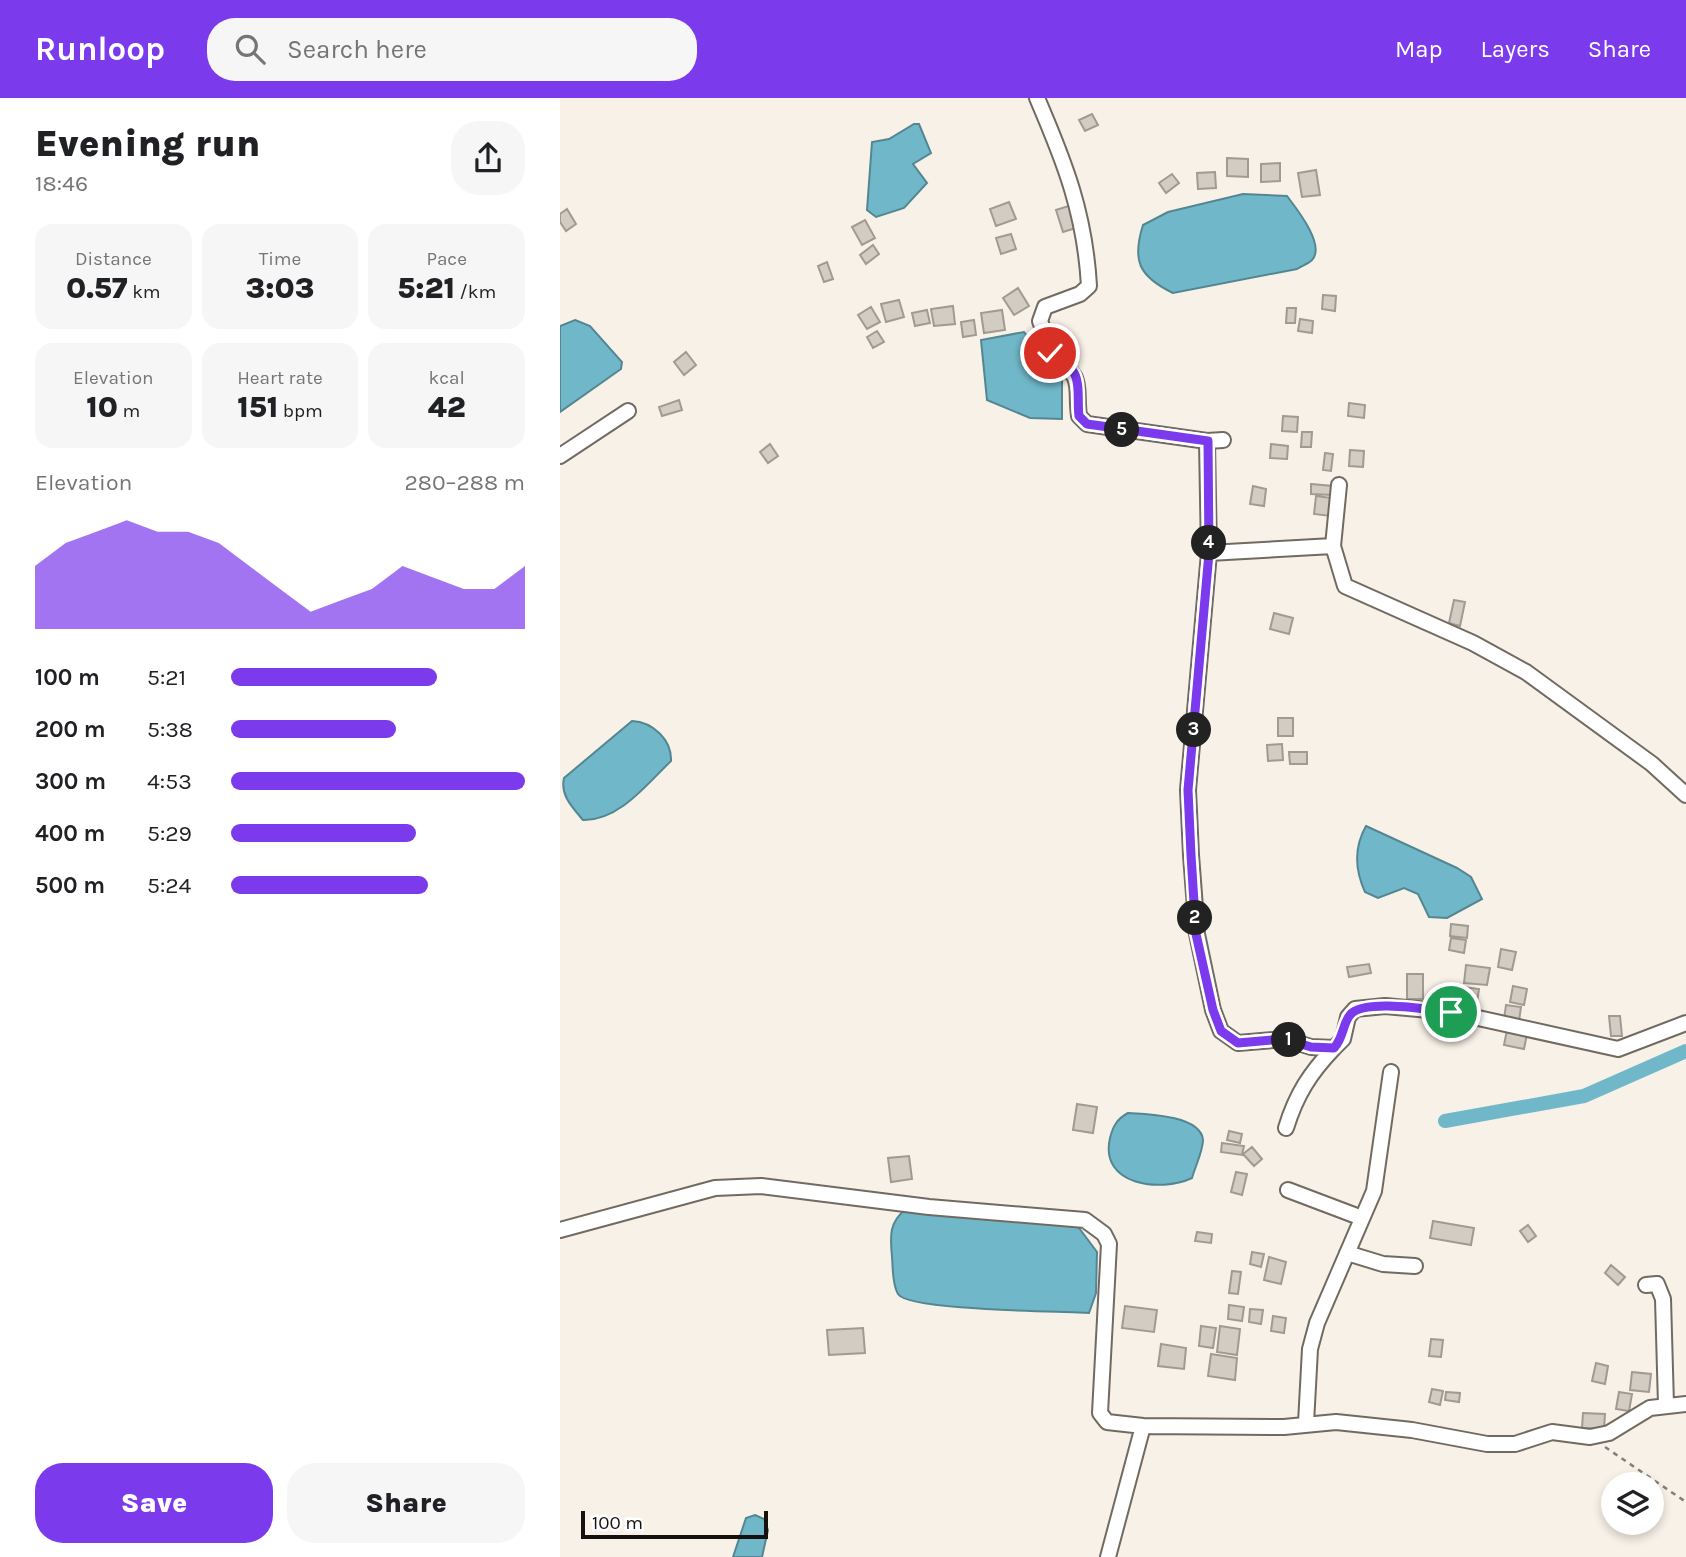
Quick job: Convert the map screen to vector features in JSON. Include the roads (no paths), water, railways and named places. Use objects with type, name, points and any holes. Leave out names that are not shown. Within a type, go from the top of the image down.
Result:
[{"type":"street","points":[[1037,98],[1080,207],[1087,244],[1088,286],[1080,294],[1045,307],[1040,321],[1055,361],[1073,370],[1076,376],[1079,416],[1087,424],[1208,441],[1223,440]]},
{"type":"street","points":[[560,456],[628,411]]},
{"type":"street","points":[[1208,441],[1209,553],[1188,790],[1196,934],[1213,1010],[1221,1031],[1238,1043],[1285,1039],[1311,1047],[1334,1048]]},
{"type":"street","points":[[1339,485],[1333,546],[1345,586],[1473,643],[1526,672],[1652,764],[1686,795]]},
{"type":"street","points":[[1209,553],[1333,546]]},
{"type":"street","points":[[1286,1128],[1294,1100],[1306,1079],[1343,1039],[1348,1017],[1355,1009],[1385,1006],[1451,1012],[1618,1049],[1686,1023]]},
{"type":"street","points":[[1306,1423],[1310,1349],[1374,1191],[1391,1072]]},
{"type":"street","points":[[560,1230],[715,1188],[761,1186],[929,1207],[1085,1220],[1104,1234],[1109,1244],[1100,1413],[1107,1422],[1143,1426],[1284,1427],[1336,1422],[1412,1430],[1487,1444],[1515,1444],[1552,1432],[1590,1437],[1609,1433],[1650,1408],[1686,1404]]},
{"type":"street","points":[[1288,1190],[1362,1219]]},
{"type":"street","points":[[1347,1253],[1383,1264],[1415,1266]]},
{"type":"street","points":[[1646,1285],[1657,1284],[1663,1299],[1666,1405]]},
{"type":"street","points":[[1108,1557],[1143,1426]]},
{"type":"water","points":[[914,124],[919,124],[931,153],[913,164],[927,183],[904,208],[876,217],[867,210],[872,142],[889,139]]},
{"type":"water","points":[[1243,194],[1287,196],[1313,236],[1315,253],[1312,260],[1297,269],[1173,293],[1145,273],[1138,257],[1143,225],[1168,212]]},
{"type":"water","points":[[575,320],[590,326],[622,362],[621,369],[560,412],[560,326]]},
{"type":"water","points":[[1024,332],[1031,341],[1041,372],[1056,371],[1062,376],[1062,419],[1030,418],[987,400],[981,340]]},
{"type":"water","points":[[632,721],[647,725],[665,739],[671,761],[632,800],[609,814],[583,820],[565,795],[564,778]]},
{"type":"water","points":[[1366,826],[1457,868],[1471,877],[1482,899],[1447,918],[1429,917],[1418,894],[1404,888],[1378,898],[1365,892],[1357,859],[1359,842]]},
{"type":"water","points":[[1128,1113],[1183,1121],[1200,1132],[1203,1144],[1192,1178],[1179,1183],[1149,1184],[1123,1175],[1114,1166],[1109,1154],[1110,1138],[1116,1123]]},
{"type":"water","points":[[906,1209],[1076,1224],[1097,1252],[1096,1293],[1089,1313],[956,1307],[908,1300],[898,1294],[895,1285],[891,1236],[896,1219]]},
{"type":"water","points":[[755,1515],[764,1519],[768,1530],[762,1557],[733,1557],[746,1518]]},
{"type":"waterway","points":[[1445,1121],[1584,1096],[1686,1051]]}]
